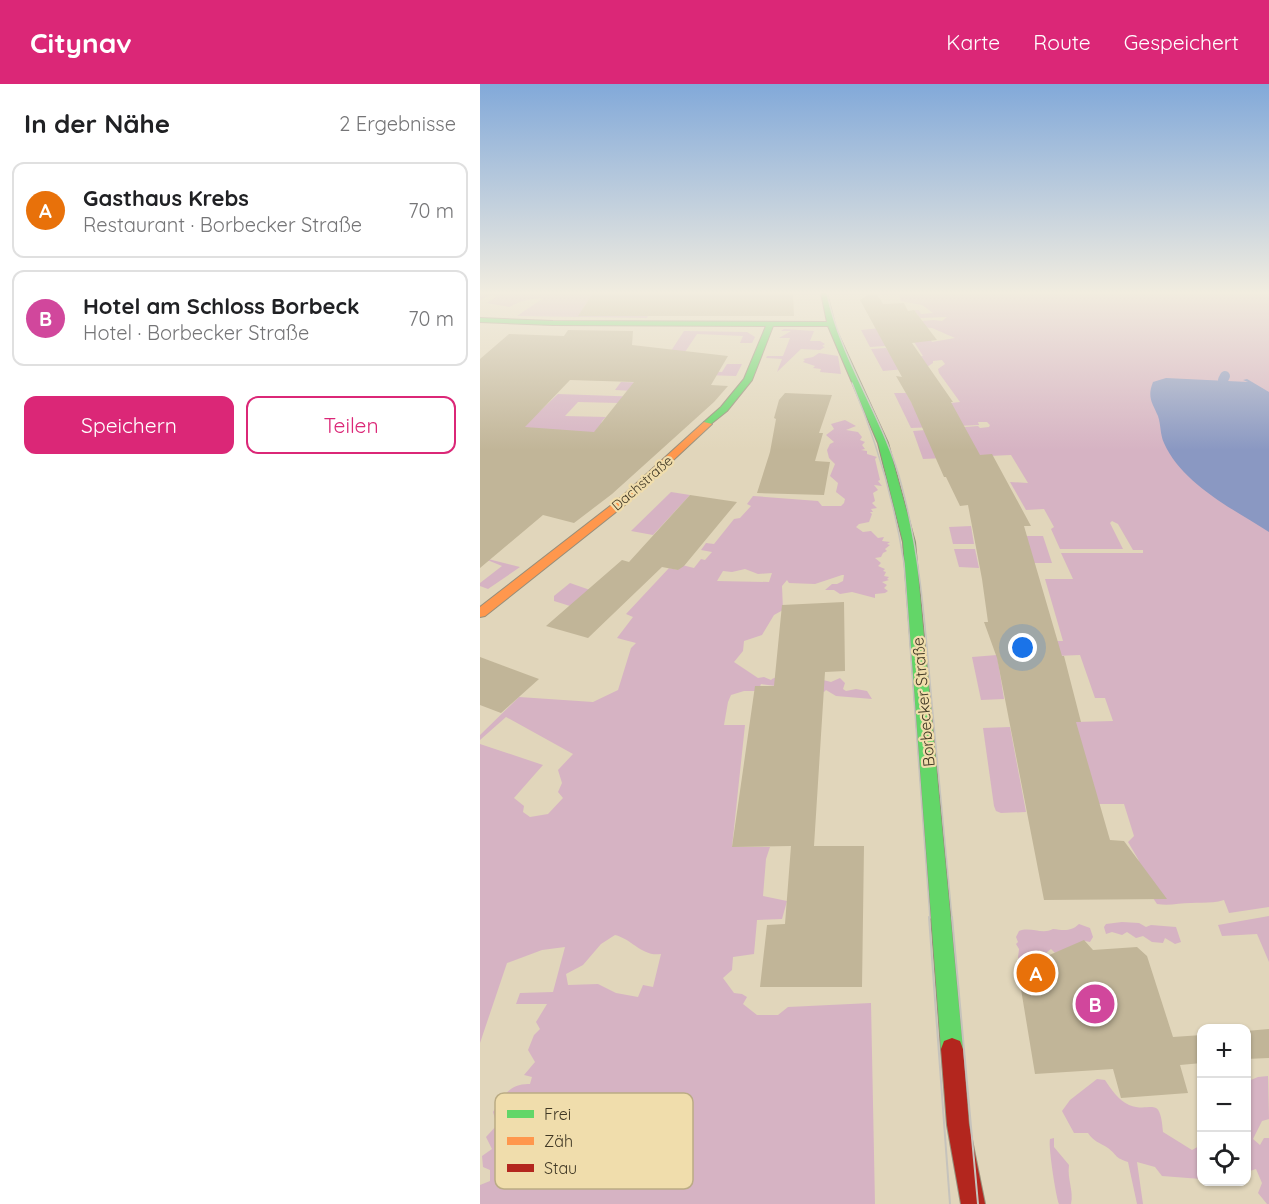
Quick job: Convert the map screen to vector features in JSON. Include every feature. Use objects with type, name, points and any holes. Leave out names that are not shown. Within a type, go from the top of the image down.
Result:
[{"type":"street","name":"Dachstraße","points":[[480,613],[622,502],[724,410],[748,380],[762,345]]},
{"type":"street","name":"Borbecker Straße","points":[[840,345],[883,442],[909,542],[958,1125],[973,1204]]},
{"type":"street","name":"Borbecker Straße","points":[[954,1170],[958,1125]]},
{"type":"shaded area","points":[[675,345],[689,345],[673,370],[722,372],[727,364],[742,364],[736,376],[671,374],[654,392],[615,390],[621,382],[650,383]]},
{"type":"shaded area","points":[[787,345],[825,347],[820,350],[801,349],[777,372],[782,359],[766,358],[767,356],[783,356]]},
{"type":"shaded area","points":[[916,345],[1269,345],[1269,907],[1229,913],[1224,900],[1157,904],[1149,892],[1138,859],[1128,842],[1134,836],[1124,804],[1099,804],[1075,722],[1113,721],[1105,698],[1095,698],[1080,655],[1054,656],[1050,641],[1063,641],[1045,579],[1073,579],[1061,553],[1143,553],[1143,550],[1133,550],[1118,524],[1112,521],[1110,523],[1123,549],[1060,549],[1051,529],[1054,527],[1044,509],[1026,510],[1010,482],[1028,483],[1011,455],[923,459],[913,431],[978,426],[980,428],[990,425],[987,422],[978,422],[979,425],[911,428],[894,393],[906,393],[914,407],[960,402],[939,373],[938,369],[945,364],[942,360],[933,361],[927,367],[883,371],[871,349],[886,348],[893,359],[923,356]]},
{"type":"shaded area","points":[[819,353],[838,356],[841,374],[820,372],[821,369],[813,368],[815,366],[803,362],[805,360],[803,359]]},
{"type":"shaded area","points":[[558,394],[671,398],[661,404],[578,402],[565,416],[606,417],[602,421],[591,458],[480,409],[539,412]]},
{"type":"shaded area","points":[[845,420],[856,426],[846,430],[858,432],[862,437],[860,440],[865,442],[862,445],[865,449],[861,450],[877,457],[875,459],[880,480],[878,481],[882,486],[874,485],[878,490],[873,493],[875,501],[872,503],[877,508],[871,509],[873,512],[870,512],[872,514],[869,522],[856,527],[863,532],[871,531],[878,538],[884,537],[882,541],[890,542],[885,549],[887,551],[881,557],[875,558],[881,563],[878,566],[885,569],[884,576],[889,577],[887,579],[889,580],[882,582],[887,585],[884,588],[888,591],[875,594],[875,598],[852,592],[840,594],[834,590],[825,590],[832,584],[843,581],[844,575],[815,584],[789,583],[787,580],[782,586],[783,610],[774,615],[762,635],[744,641],[743,651],[734,662],[758,678],[764,677],[771,680],[776,677],[791,676],[831,682],[840,678],[845,683],[843,689],[846,691],[856,689],[867,691],[872,699],[836,696],[826,690],[824,692],[761,684],[758,691],[744,691],[731,695],[724,725],[745,725],[732,847],[770,847],[766,859],[763,896],[787,901],[782,919],[757,920],[754,954],[733,957],[732,970],[723,978],[734,993],[747,997],[743,1004],[757,1015],[778,1015],[788,1007],[871,1003],[875,1204],[480,1204],[480,1185],[490,1181],[490,1170],[483,1167],[482,1156],[492,1149],[486,1137],[495,1127],[495,1189],[693,1189],[693,1093],[507,1093],[517,1086],[530,1084],[532,1077],[524,1075],[535,1062],[528,1050],[534,1035],[540,1029],[536,1022],[547,1004],[516,1004],[520,993],[553,992],[565,947],[542,950],[507,963],[480,1043],[480,744],[543,765],[514,798],[524,806],[523,812],[530,817],[548,814],[563,798],[558,792],[562,783],[558,770],[573,754],[506,717],[480,740],[480,735],[519,697],[593,702],[618,690],[631,648],[636,643],[617,638],[633,617],[626,614],[669,568],[678,570],[682,565],[694,568],[701,559],[705,560],[712,552],[701,550],[706,543],[714,544],[734,519],[740,518],[751,506],[747,504],[753,496],[818,501],[822,506],[841,506],[845,499],[836,492],[838,483],[830,476],[835,464],[829,458],[827,450],[834,442],[826,435],[834,429],[831,424]],"holes":[[[745,569],[758,574],[772,573],[769,582],[717,581],[723,571],[732,572]],[[615,935],[648,953],[661,954],[653,987],[643,985],[638,997],[616,993],[598,984],[568,985],[566,974],[583,965],[601,944]]]},
{"type":"shaded area","points":[[671,492],[690,495],[653,535],[631,531]]},
{"type":"shaded area","points":[[971,526],[974,544],[953,544],[949,527]]},
{"type":"shaded area","points":[[1026,536],[1043,536],[1052,563],[1032,563]]},
{"type":"shaded area","points":[[954,549],[975,549],[979,568],[959,567]]},
{"type":"shaded area","points":[[480,557],[520,567],[488,589],[480,586],[480,583],[502,566]]},
{"type":"shaded area","points":[[570,583],[590,590],[570,606],[554,601],[554,596]]},
{"type":"shaded area","points":[[997,655],[1004,699],[981,700],[972,657]]},
{"type":"shaded area","points":[[1010,727],[1026,812],[1001,813],[996,811],[994,806],[983,728]]},
{"type":"shaded area","points":[[1269,916],[1269,962],[1257,934],[1222,936],[1218,925]]},
{"type":"shaded area","points":[[1139,923],[1146,927],[1151,925],[1176,927],[1181,942],[1175,944],[1165,938],[1163,943],[1152,942],[1143,936],[1136,938],[1127,932],[1122,935],[1112,932],[1106,934],[1104,927],[1106,924]]},
{"type":"shaded area","points":[[1079,924],[1090,928],[1093,937],[1090,942],[1085,941],[1055,953],[1051,949],[1046,953],[1039,950],[1039,954],[1024,956],[1023,959],[1018,958],[1019,949],[1016,937],[1019,931],[1027,929],[1067,930]]},
{"type":"shaded area","points":[[1268,1076],[1269,1119],[1262,1121],[1253,1139],[1260,1145],[1264,1138],[1269,1138],[1269,1204],[1258,1193],[1262,1183],[1256,1169],[1251,1171],[1251,1080]]},
{"type":"shaded area","points":[[1097,1079],[1105,1080],[1112,1091],[1129,1105],[1157,1109],[1162,1120],[1163,1132],[1192,1150],[1197,1147],[1197,1179],[1162,1176],[1155,1167],[1137,1162],[1143,1204],[1137,1204],[1128,1162],[1118,1158],[1088,1133],[1074,1133],[1062,1111],[1070,1100]]},
{"type":"shaded area","points":[[1054,1138],[1054,1147],[1069,1165],[1071,1204],[1059,1204],[1050,1151],[1050,1139]]},
{"type":"water","points":[[1166,378],[1248,382],[1243,380],[1247,379],[1269,392],[1269,532],[1210,494],[1183,471],[1172,458],[1163,440],[1159,419],[1150,396],[1153,382]]},
{"type":"building","points":[[496,345],[634,345],[728,356],[711,385],[728,386],[714,402],[612,494],[574,523],[543,515],[480,568],[480,359]],"holes":[[[570,380],[634,382],[594,432],[525,427]]]},
{"type":"building","points":[[885,345],[914,345],[953,402],[951,402],[980,455],[992,454],[1031,526],[1024,526],[1062,656],[1064,656],[1081,722],[1076,722],[1110,840],[1124,841],[1167,899],[1044,900],[997,658],[984,622],[988,622],[968,505],[960,506],[944,477],[911,402],[896,376],[902,377]]},
{"type":"building","points":[[785,393],[832,395],[819,433],[823,433],[815,461],[830,462],[824,495],[757,493],[770,452],[776,419],[774,418],[779,400]]},
{"type":"building","points":[[690,495],[737,502],[684,566],[678,570],[662,567],[588,638],[546,626],[622,560],[629,562]]},
{"type":"building","points":[[844,602],[845,671],[825,672],[814,846],[864,846],[862,987],[760,987],[767,925],[785,924],[791,846],[732,847],[755,686],[774,686],[782,605]]},
{"type":"building","points":[[480,657],[539,679],[501,713],[480,705]]},
{"type":"building","points":[[1084,940],[1093,950],[1137,947],[1147,956],[1173,1037],[1197,1035],[1197,1063],[1180,1065],[1188,1093],[1121,1098],[1113,1069],[1035,1074],[1019,977],[1024,966]]},
{"type":"building","points":[[1269,1029],[1269,1058],[1251,1059],[1251,1031]]},
{"type":"waterway","points":[[1223,380],[1225,376]]},
{"type":"tram line","points":[[843,345],[894,462],[908,512],[918,563],[952,918]]},
{"type":"tram line","points":[[852,383],[884,472],[904,563],[930,918]]},
{"type":"tram line","points":[[929,917],[950,1204]]},
{"type":"tram line","points":[[952,917],[978,1204]]},
{"type":"traffic: fast","points":[[707,424],[724,409],[748,380],[762,345]]},
{"type":"traffic: fast","points":[[839,345],[883,443],[909,542],[952,1049]]},
{"type":"traffic: slow","points":[[480,613],[622,502],[707,424]]},
{"type":"traffic: jam","points":[[952,1049],[958,1125],[973,1204]]},
{"type":"place","name":"Gasthaus Krebs","points":[[1036,973]]},
{"type":"place","name":"Hotel am Schloss Borbeck","points":[[1095,1004]]}]
